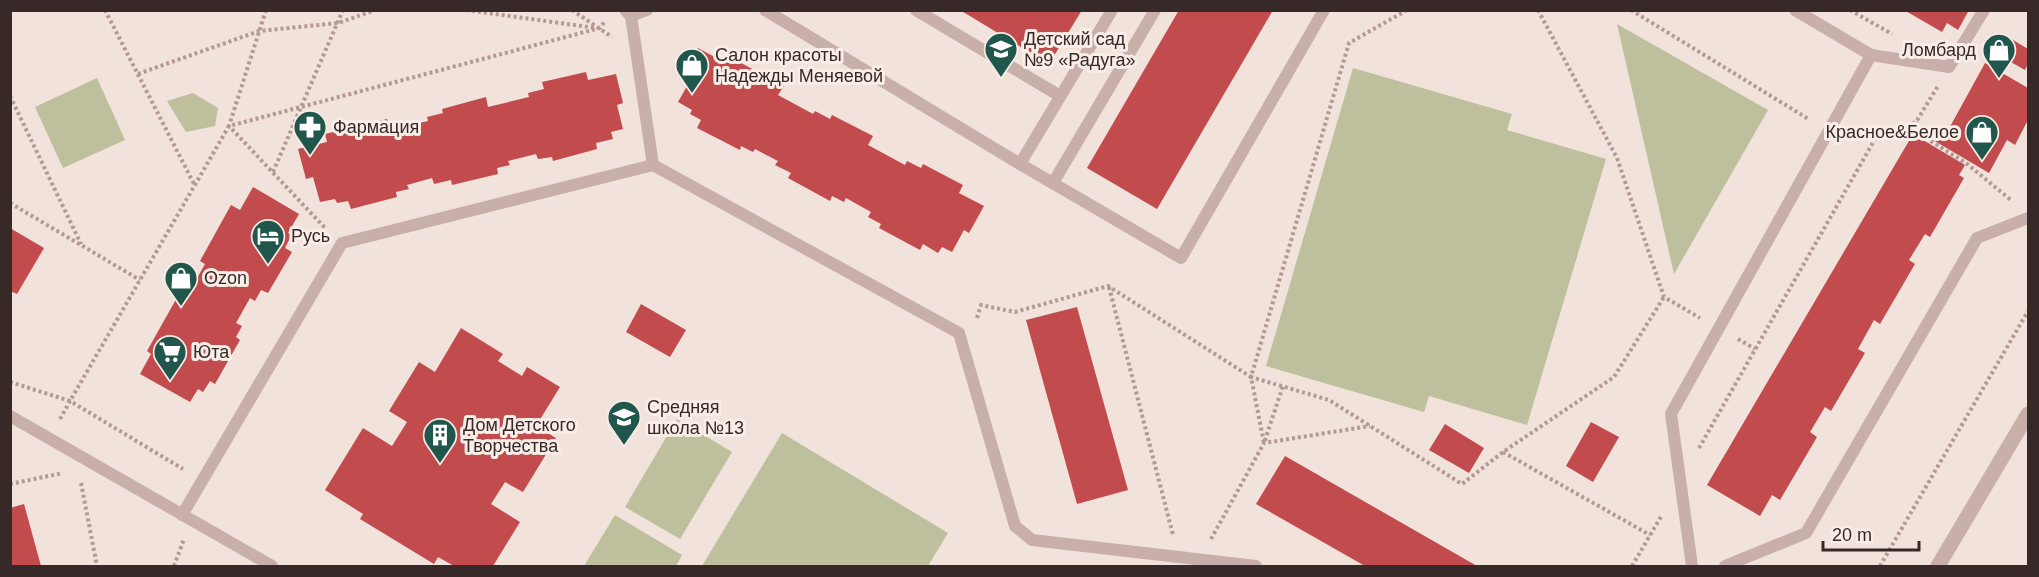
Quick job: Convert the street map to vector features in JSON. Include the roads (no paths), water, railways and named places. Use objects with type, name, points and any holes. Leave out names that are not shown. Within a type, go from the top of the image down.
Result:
[{"type":"street","points":[[1938,567],[2028,414]]},
{"type":"lane","points":[[647,10],[628,13],[653,165]]},
{"type":"lane","points":[[765,10],[1181,258],[1324,10]]},
{"type":"lane","points":[[916,10],[1060,96]]},
{"type":"lane","points":[[1020,164],[1112,10]]},
{"type":"lane","points":[[1053,183],[1155,10]]},
{"type":"lane","points":[[1795,10],[1871,55],[1949,67],[1984,10]]},
{"type":"lane","points":[[1692,567],[1671,414],[1871,55]]},
{"type":"lane","points":[[182,515],[342,243],[653,165],[959,333],[1015,526],[1032,540],[1256,567]]},
{"type":"lane","points":[[1725,567],[1806,533],[1977,238],[2028,218]]},
{"type":"lane","points":[[10,416],[272,567]]},
{"type":"place","name":"Детский сад №9 «Радуга»","points":[[1001,78]]},
{"type":"place","name":"Ломбард","points":[[1999,79]]},
{"type":"place","name":"Салон красоты Надежды Меняевой","points":[[692,94]]},
{"type":"place","name":"Фармация","points":[[310,156]]},
{"type":"place","name":"Красное&Белое","points":[[1982,161]]},
{"type":"place","name":"Русь","points":[[268,265]]},
{"type":"place","name":"Ozon","points":[[181,307]]},
{"type":"place","name":"Юта","points":[[170,381]]},
{"type":"place","name":"Средняя школа №13","points":[[624,446]]},
{"type":"place","name":"Дом Детского Творчества","points":[[440,464]]}]
